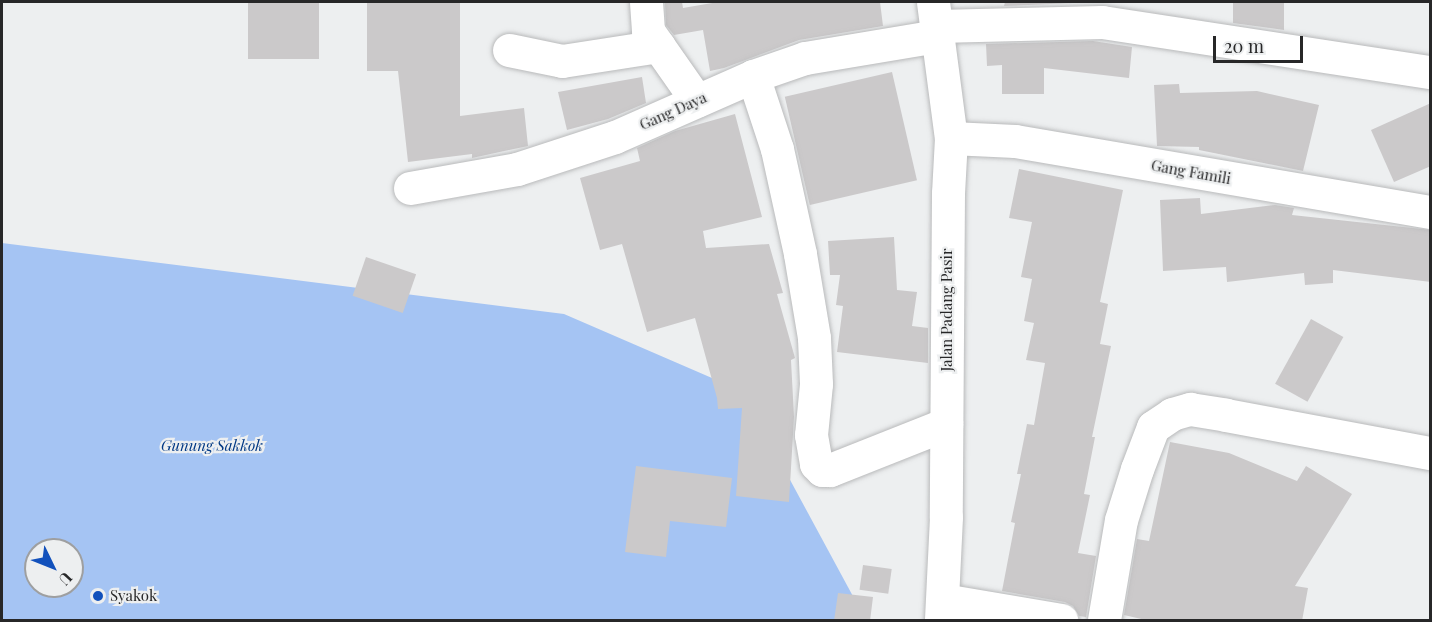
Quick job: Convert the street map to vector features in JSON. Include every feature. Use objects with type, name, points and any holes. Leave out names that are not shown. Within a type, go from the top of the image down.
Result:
[{"type":"main road","points":[[646,2],[648,32],[697,101]]},
{"type":"main road","name":"Gang Daya","points":[[410,188],[517,169],[615,137],[753,76],[805,58],[936,21],[1102,22],[1431,72]]},
{"type":"main road","name":"Jalan Padang Pasir","points":[[936,21],[951,138],[948,193],[942,610]]},
{"type":"main road","points":[[509,50],[562,61],[658,46]]},
{"type":"main road","points":[[753,76],[777,149],[789,197],[814,338],[816,384],[811,435],[816,464],[822,470],[830,470],[946,424]]},
{"type":"main road","name":"Gang Famili","points":[[951,138],[1015,141],[1431,212]]},
{"type":"main road","points":[[1104,621],[1121,520],[1137,469],[1153,427],[1172,414],[1190,409],[1431,453]]},
{"type":"main road","points":[[942,610],[1061,621]]},
{"type":"green space","name":"Gunung Sakkok","points":[[2,243],[564,314],[742,391],[855,600],[837,620],[2,620]]},
{"type":"building","points":[[248,2],[319,2],[319,59],[248,59]]},
{"type":"building","points":[[367,2],[460,2],[460,116],[524,108],[528,146],[472,158],[472,154],[408,162],[398,71],[367,71]]},
{"type":"building","points":[[665,2],[682,2],[683,8],[718,2],[880,2],[883,26],[799,40],[710,71],[703,30],[674,35],[666,25]]},
{"type":"building","points":[[1005,2],[1095,2],[1004,6]]},
{"type":"building","points":[[1233,2],[1284,2],[1284,30],[1233,23]]},
{"type":"building","points":[[1093,41],[1132,47],[1129,78],[1044,68],[1044,94],[1002,94],[1002,65],[987,66],[986,44]]},
{"type":"building","points":[[892,72],[917,180],[810,205],[785,97]]},
{"type":"building","points":[[642,77],[646,103],[608,119],[567,130],[558,92]]},
{"type":"building","points":[[1179,84],[1180,93],[1257,91],[1319,105],[1303,171],[1199,150],[1199,147],[1157,146],[1154,85]]},
{"type":"building","points":[[1431,103],[1431,166],[1394,182],[1371,130]]},
{"type":"building","points":[[735,114],[762,217],[703,231],[706,248],[769,244],[783,293],[777,294],[795,358],[791,360],[794,417],[789,502],[736,496],[742,408],[718,409],[695,318],[647,332],[622,244],[600,250],[580,178],[640,161],[637,148],[675,131]]},
{"type":"building","points":[[1019,169],[1123,190],[1100,302],[1108,304],[1100,344],[1111,346],[1092,437],[1095,437],[1084,494],[1090,495],[1078,553],[1096,556],[1086,617],[1079,616],[1073,606],[1065,602],[1002,591],[1015,523],[1011,522],[1021,474],[1017,474],[1027,424],[1034,425],[1045,363],[1026,360],[1034,323],[1024,321],[1032,279],[1021,277],[1032,222],[1009,218]]},
{"type":"building","points":[[1200,198],[1201,214],[1275,205],[1294,208],[1292,215],[1431,230],[1431,282],[1333,270],[1333,283],[1305,285],[1304,273],[1227,282],[1226,267],[1163,271],[1160,200]]},
{"type":"building","points":[[894,237],[897,290],[917,292],[912,326],[928,328],[928,363],[837,352],[843,306],[836,305],[840,275],[830,275],[828,241]]},
{"type":"building","points":[[366,257],[416,274],[403,313],[353,296]]},
{"type":"building","points":[[1311,319],[1343,337],[1307,402],[1275,384]]},
{"type":"building","points":[[1170,442],[1229,453],[1297,481],[1306,466],[1352,494],[1295,586],[1308,588],[1302,621],[1150,621],[1124,615],[1137,539],[1149,541]]},
{"type":"building","points":[[636,466],[732,478],[726,527],[670,521],[666,557],[625,552]]},
{"type":"building","points":[[863,565],[892,569],[888,594],[860,590]]},
{"type":"building","points":[[838,593],[873,597],[870,621],[834,621]]},
{"type":"place","name":"Syakok","points":[[98,596]]}]
